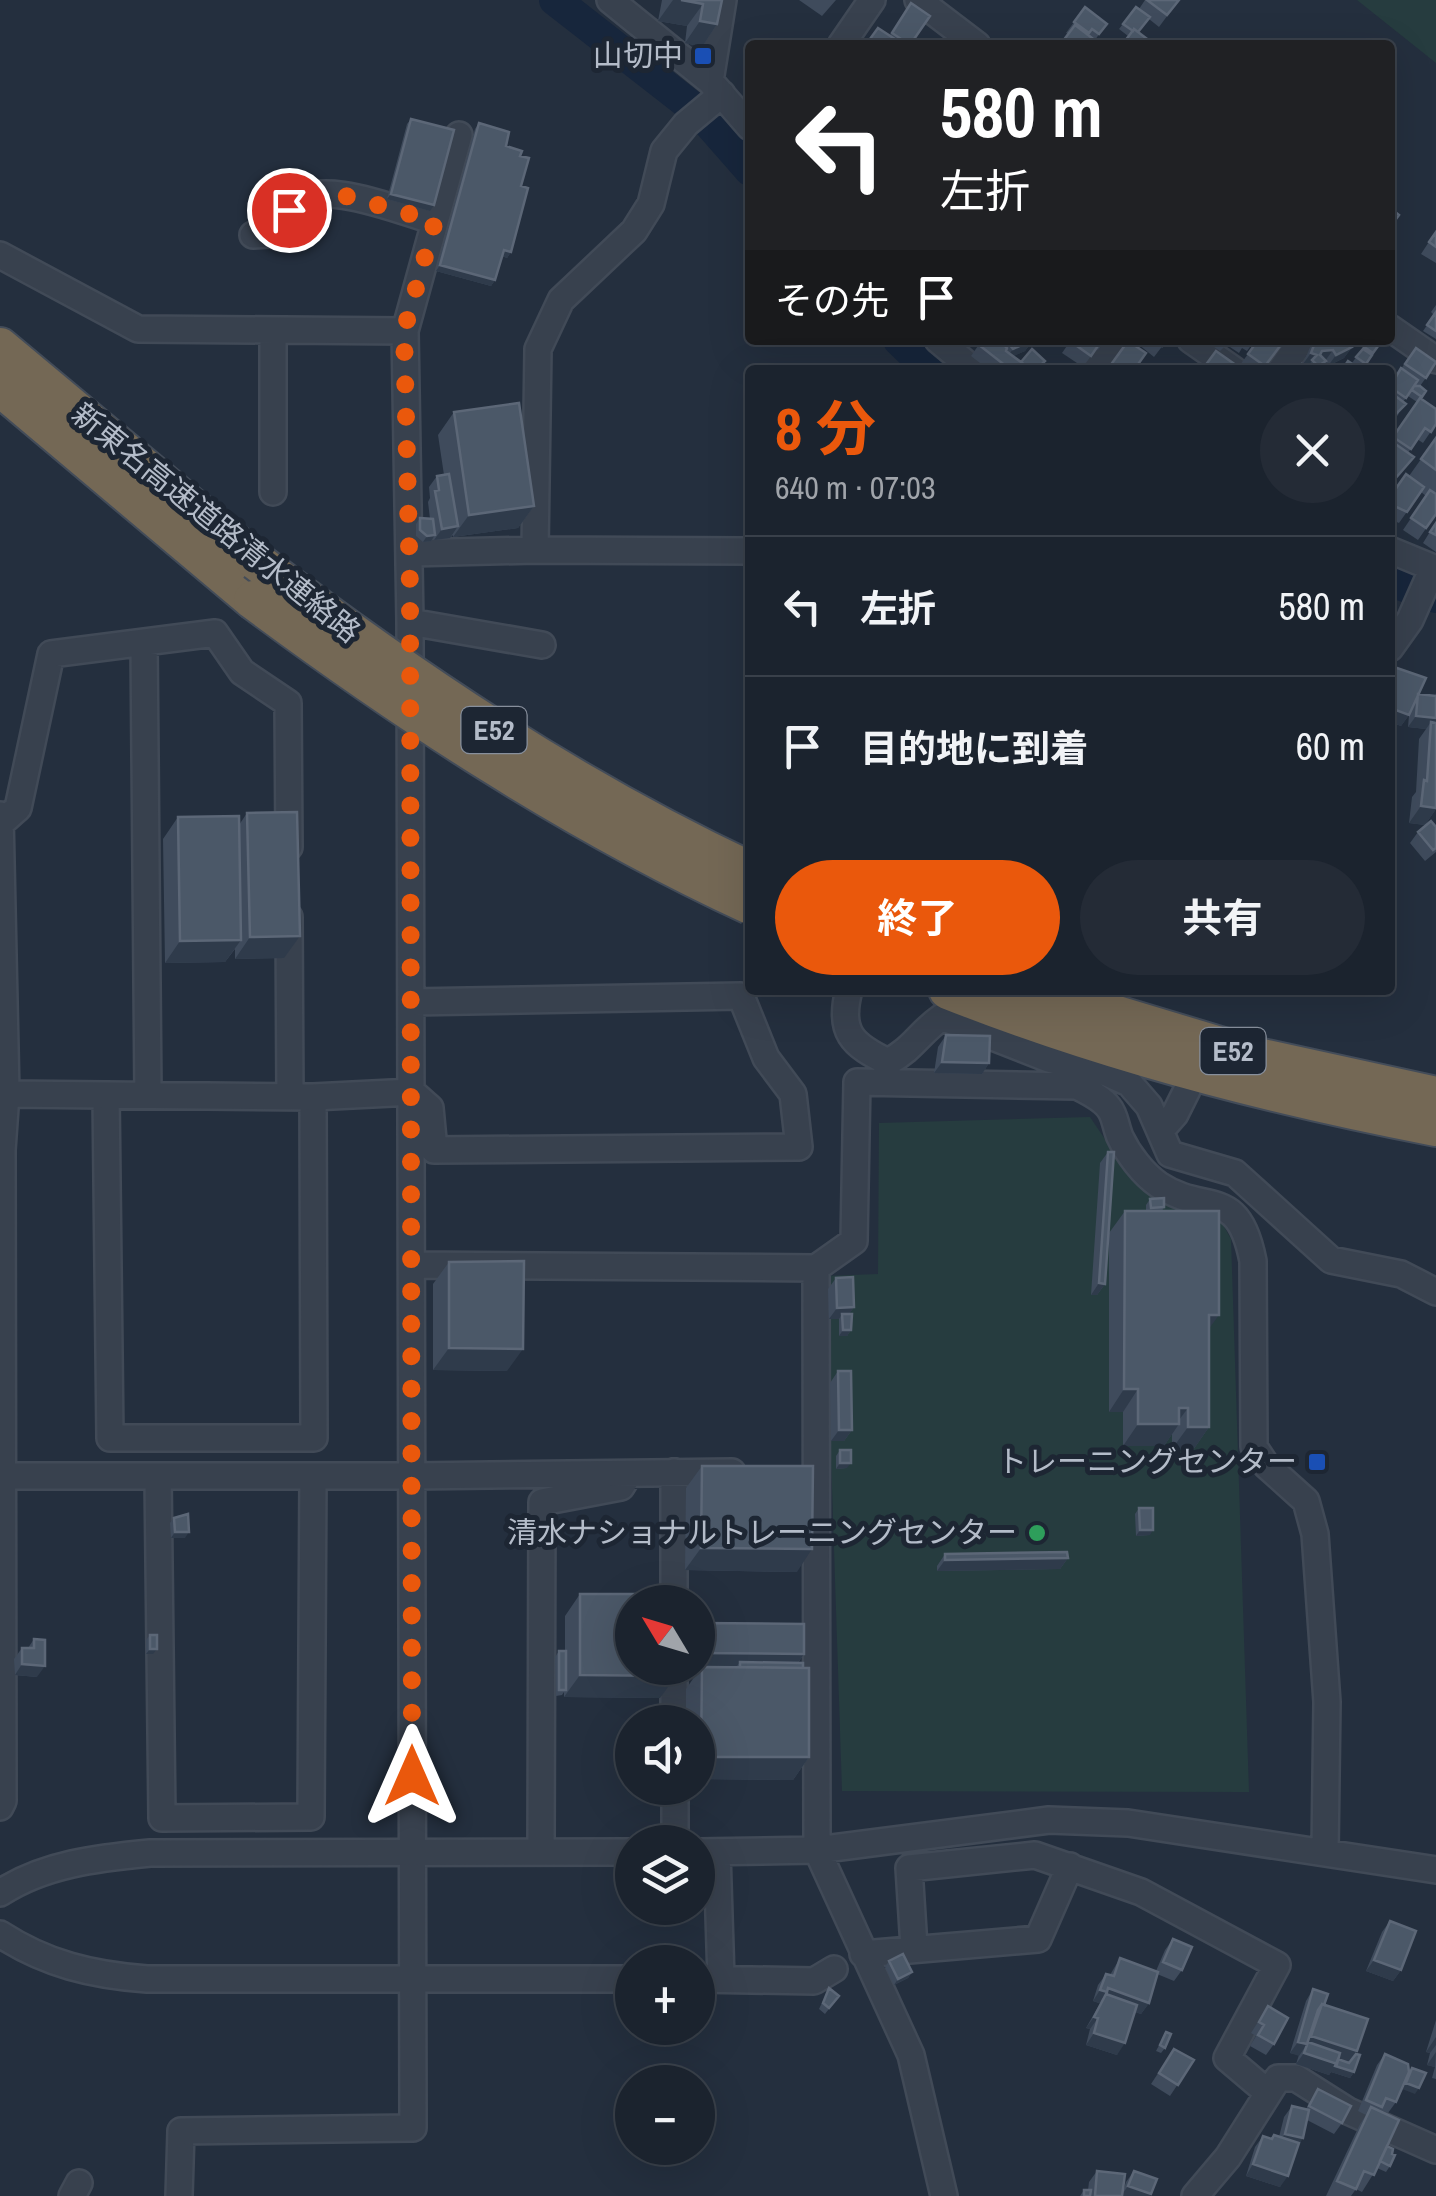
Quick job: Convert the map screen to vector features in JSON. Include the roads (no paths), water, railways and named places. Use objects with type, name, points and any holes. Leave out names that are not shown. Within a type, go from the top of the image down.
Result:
[{"type":"highway","name":"新東名高速道路清水連絡路","points":[[0,347],[330,617],[514,742],[745,868]]},
{"type":"highway","name":"新東名高速道路清水連絡路","points":[[0,388],[253,600],[368,683],[574,814],[745,902]]},
{"type":"highway","name":"E52","points":[[960,995],[1149,1060],[1311,1103],[1436,1127]]},
{"type":"highway","name":"E52","points":[[1051,995],[1252,1056],[1436,1096]]},
{"type":"street","points":[[610,0],[745,122]]},
{"type":"street","points":[[535,550],[538,349],[562,300],[634,230],[651,204],[664,151],[714,93],[723,0]]},
{"type":"street","points":[[844,40],[872,0]]},
{"type":"street","points":[[918,0],[970,40]]},
{"type":"street","points":[[180,2196],[181,2132],[413,2128],[410,553],[404,331],[459,135]]},
{"type":"street","points":[[252,234],[285,233],[289,210],[305,195],[328,191],[435,221]]},
{"type":"street","points":[[0,255],[138,329],[404,331]]},
{"type":"street","points":[[1395,331],[1436,360]]},
{"type":"street","points":[[273,332],[273,492]]},
{"type":"street","points":[[944,345],[968,365]]},
{"type":"street","points":[[1198,345],[1227,365]]},
{"type":"street","points":[[410,553],[745,551]]},
{"type":"street","points":[[1395,553],[1432,572],[1412,617],[1395,641]]},
{"type":"street","points":[[1412,617],[1436,628]]},
{"type":"street","points":[[410,622],[542,645]]},
{"type":"street","points":[[0,824],[18,808],[51,654],[215,633],[242,672],[288,703],[289,890],[302,1097],[314,1438],[110,1438],[106,1095]]},
{"type":"street","points":[[144,642],[148,1095]]},
{"type":"street","points":[[0,815],[6,1094],[1,1150],[0,1807]]},
{"type":"street","points":[[848,995],[846,1028],[858,1048],[886,1072]]},
{"type":"street","points":[[6,1094],[302,1097],[412,1092],[430,1108],[434,1150],[799,1147],[794,1094],[766,1058],[741,996],[412,1002]]},
{"type":"street","points":[[886,1072],[942,1018],[1048,1059],[1107,1072],[1129,1084],[1149,1106],[1170,1154],[1235,1173],[1331,1260],[1400,1274],[1436,1292]]},
{"type":"street","points":[[412,1266],[816,1268],[854,1241],[857,1082],[886,1072],[1077,1086],[1109,1107],[1132,1158],[1158,1184],[1184,1196],[1212,1201],[1233,1214],[1248,1234],[1253,1261],[1254,1447],[1266,1465],[1306,1501],[1315,1534],[1327,1702],[1325,1852]]},
{"type":"street","points":[[1162,1130],[1187,1090]]},
{"type":"street","points":[[816,1268],[808,1472],[817,1850],[911,2055],[944,2196]]},
{"type":"street","points":[[541,1851],[542,1502],[621,1487],[630,1472]]},
{"type":"street","points":[[674,1472],[674,1585]]},
{"type":"street","points":[[2,1476],[763,1472]]},
{"type":"street","points":[[158,1476],[162,1818],[311,1817],[313,1476]]},
{"type":"street","points":[[715,1852],[817,1850],[1048,1820],[1128,1823],[1436,1870]]},
{"type":"street","points":[[0,1893],[43,1872],[99,1858],[150,1853],[615,1852]]},
{"type":"street","points":[[914,1947],[909,1868],[1035,1855],[1140,1892],[1277,1966],[1227,2058],[1267,2092]]},
{"type":"street","points":[[863,1954],[1038,1939],[1070,1866]]},
{"type":"street","points":[[0,1934],[36,1956],[106,1976],[615,1979]]},
{"type":"street","points":[[715,1979],[814,1981],[834,1969]]},
{"type":"street","points":[[1195,2196],[1228,2157],[1278,2078],[1296,2078],[1348,2111],[1436,2150]]},
{"type":"waterway","points":[[555,0],[700,113],[745,164]]},
{"type":"waterway","points":[[904,345],[925,365]]},
{"type":"waterway","points":[[1395,583],[1436,597]]},
{"type":"place","name":"山切中","points":[[703,56]]},
{"type":"place","name":"トレーニングセンター","points":[[1317,1462]]},
{"type":"place","name":"清水ナショナルトレーニングセンター","points":[[1037,1533]]}]
